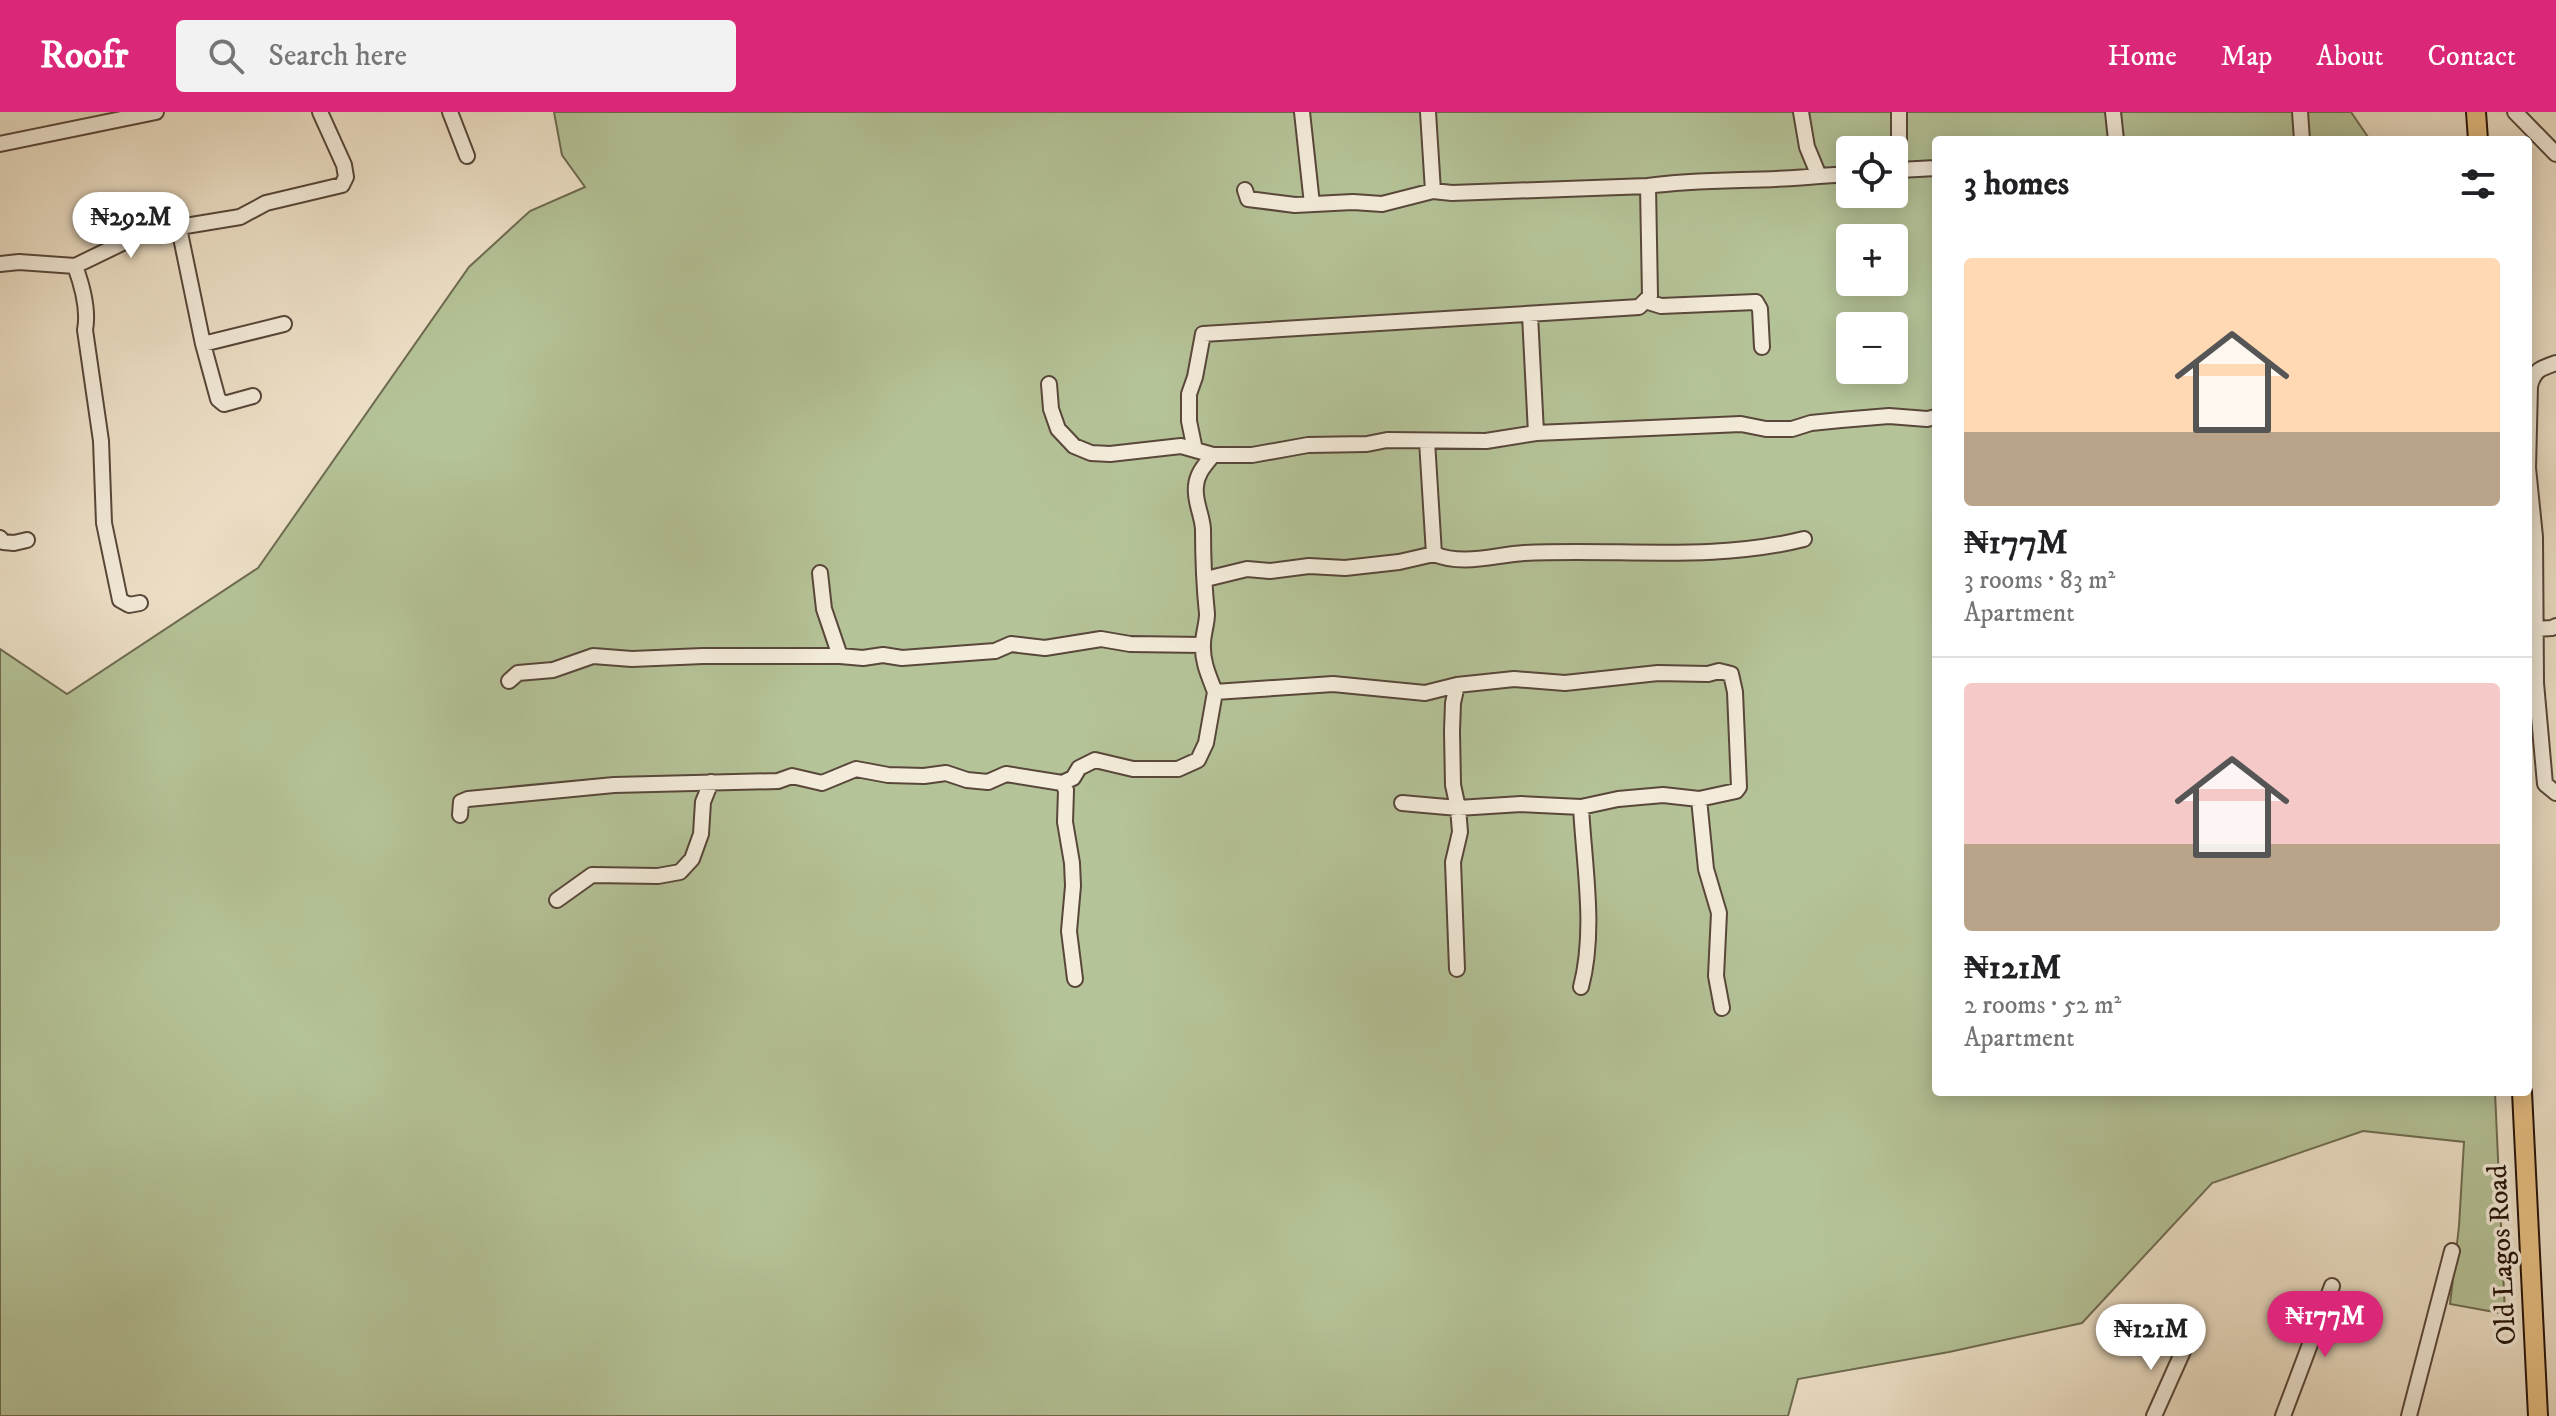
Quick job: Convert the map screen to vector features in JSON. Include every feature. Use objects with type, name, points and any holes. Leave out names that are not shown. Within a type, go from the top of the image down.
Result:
[{"type":"main road","points":[[2476,112],[2478,136]]},
{"type":"main road","name":"Old Lagos Road","points":[[2522,1096],[2538,1416]]},
{"type":"street","points":[[0,144],[156,112]]},
{"type":"street","points":[[0,264],[19,262],[75,266],[143,233],[240,217],[266,203],[342,185],[346,177],[344,165],[320,112]]},
{"type":"street","points":[[450,112],[467,156]]},
{"type":"street","points":[[1302,112],[1312,204]]},
{"type":"street","points":[[1428,112],[1433,191]]},
{"type":"street","points":[[1801,112],[1807,147],[1819,176]]},
{"type":"street","points":[[1898,136],[1899,112]]},
{"type":"street","points":[[2113,112],[2116,136]]},
{"type":"street","points":[[2300,112],[2302,136]]},
{"type":"street","points":[[2515,112],[2556,154]]},
{"type":"street","points":[[1908,169],[1932,168]]},
{"type":"street","points":[[1245,190],[1248,199],[1264,203],[1382,204],[1433,191],[1452,193],[1648,186],[1694,180],[1781,180],[1836,175]]},
{"type":"street","points":[[1195,450],[1189,421],[1189,394],[1203,334],[1639,307],[1650,296],[1648,186]]},
{"type":"street","points":[[179,228],[218,399],[224,404],[253,396]]},
{"type":"street","points":[[75,266],[87,320],[85,330],[101,441],[104,523],[120,600],[129,605],[140,603]]},
{"type":"street","points":[[1645,301],[1661,306],[1756,302],[1760,309],[1762,347]]},
{"type":"street","points":[[1530,315],[1536,433]]},
{"type":"street","points":[[203,344],[284,324]]},
{"type":"street","points":[[2532,379],[2539,368],[2556,363]]},
{"type":"street","points":[[1049,384],[1051,409],[1058,429],[1074,446],[1091,453],[1110,454],[1181,446],[1213,455],[1252,455],[1308,445],[1367,444],[1387,440],[1486,441],[1536,433],[1741,424],[1766,429],[1792,429],[1811,423],[1889,416],[1932,418]]},
{"type":"street","points":[[1427,441],[1434,554]]},
{"type":"street","points":[[460,815],[461,802],[468,799],[614,785],[778,781],[792,776],[822,783],[856,769],[888,775],[946,773],[967,780],[988,782],[1006,774],[1062,783],[1073,778],[1079,768],[1095,760],[1155,771],[1178,769],[1198,760],[1206,743],[1215,692],[1205,667],[1203,645],[1207,616],[1203,593],[1206,579],[1201,546],[1203,525],[1195,488],[1199,472],[1213,455]]},
{"type":"street","points":[[2532,507],[2535,537],[2532,684],[2545,784],[2556,793]]},
{"type":"street","points":[[0,538],[3,542],[14,543],[27,540]]},
{"type":"street","points":[[1206,579],[1247,569],[1345,568],[1399,562],[1434,554],[1473,560],[1523,553],[1720,551],[1804,539]]},
{"type":"street","points":[[820,573],[824,609],[840,656]]},
{"type":"street","points":[[2535,629],[2556,626]]},
{"type":"street","points":[[509,681],[518,673],[553,670],[593,656],[632,659],[902,658],[995,651],[1011,644],[1045,648],[1101,639],[1130,644],[1203,645]]},
{"type":"street","points":[[1215,692],[1333,684],[1425,693],[1457,685],[1514,679],[1565,683],[1658,673],[1708,674],[1719,671],[1731,674],[1735,692],[1739,787],[1736,791],[1699,799],[1663,795],[1618,799],[1581,807],[1521,804],[1458,808],[1402,803]]},
{"type":"street","points":[[1457,685],[1452,731],[1453,785],[1460,832],[1453,862],[1457,969]]},
{"type":"street","points":[[557,900],[592,875],[658,876],[680,872],[692,859],[701,834],[703,802],[711,782]]},
{"type":"street","points":[[1062,783],[1066,790],[1065,822],[1072,863],[1069,931],[1075,979]]},
{"type":"street","points":[[1699,799],[1706,869],[1719,913],[1716,976],[1722,1008]]},
{"type":"street","points":[[1581,807],[1587,913],[1587,966],[1581,987]]},
{"type":"street","points":[[2409,1416],[2452,1251]]},
{"type":"street","points":[[2283,1416],[2332,1286]]},
{"type":"street","points":[[2154,1416],[2188,1340]]},
{"type":"green space","points":[[554,112],[2351,112],[2367,136],[1932,136],[1932,1096],[2495,1096],[2505,1314],[2450,1304],[2464,1142],[2363,1131],[2212,1183],[2082,1323],[1949,1352],[1798,1379],[1788,1416],[0,1416],[0,649],[67,694],[258,568],[469,267],[530,211],[585,187],[562,155]]}]
